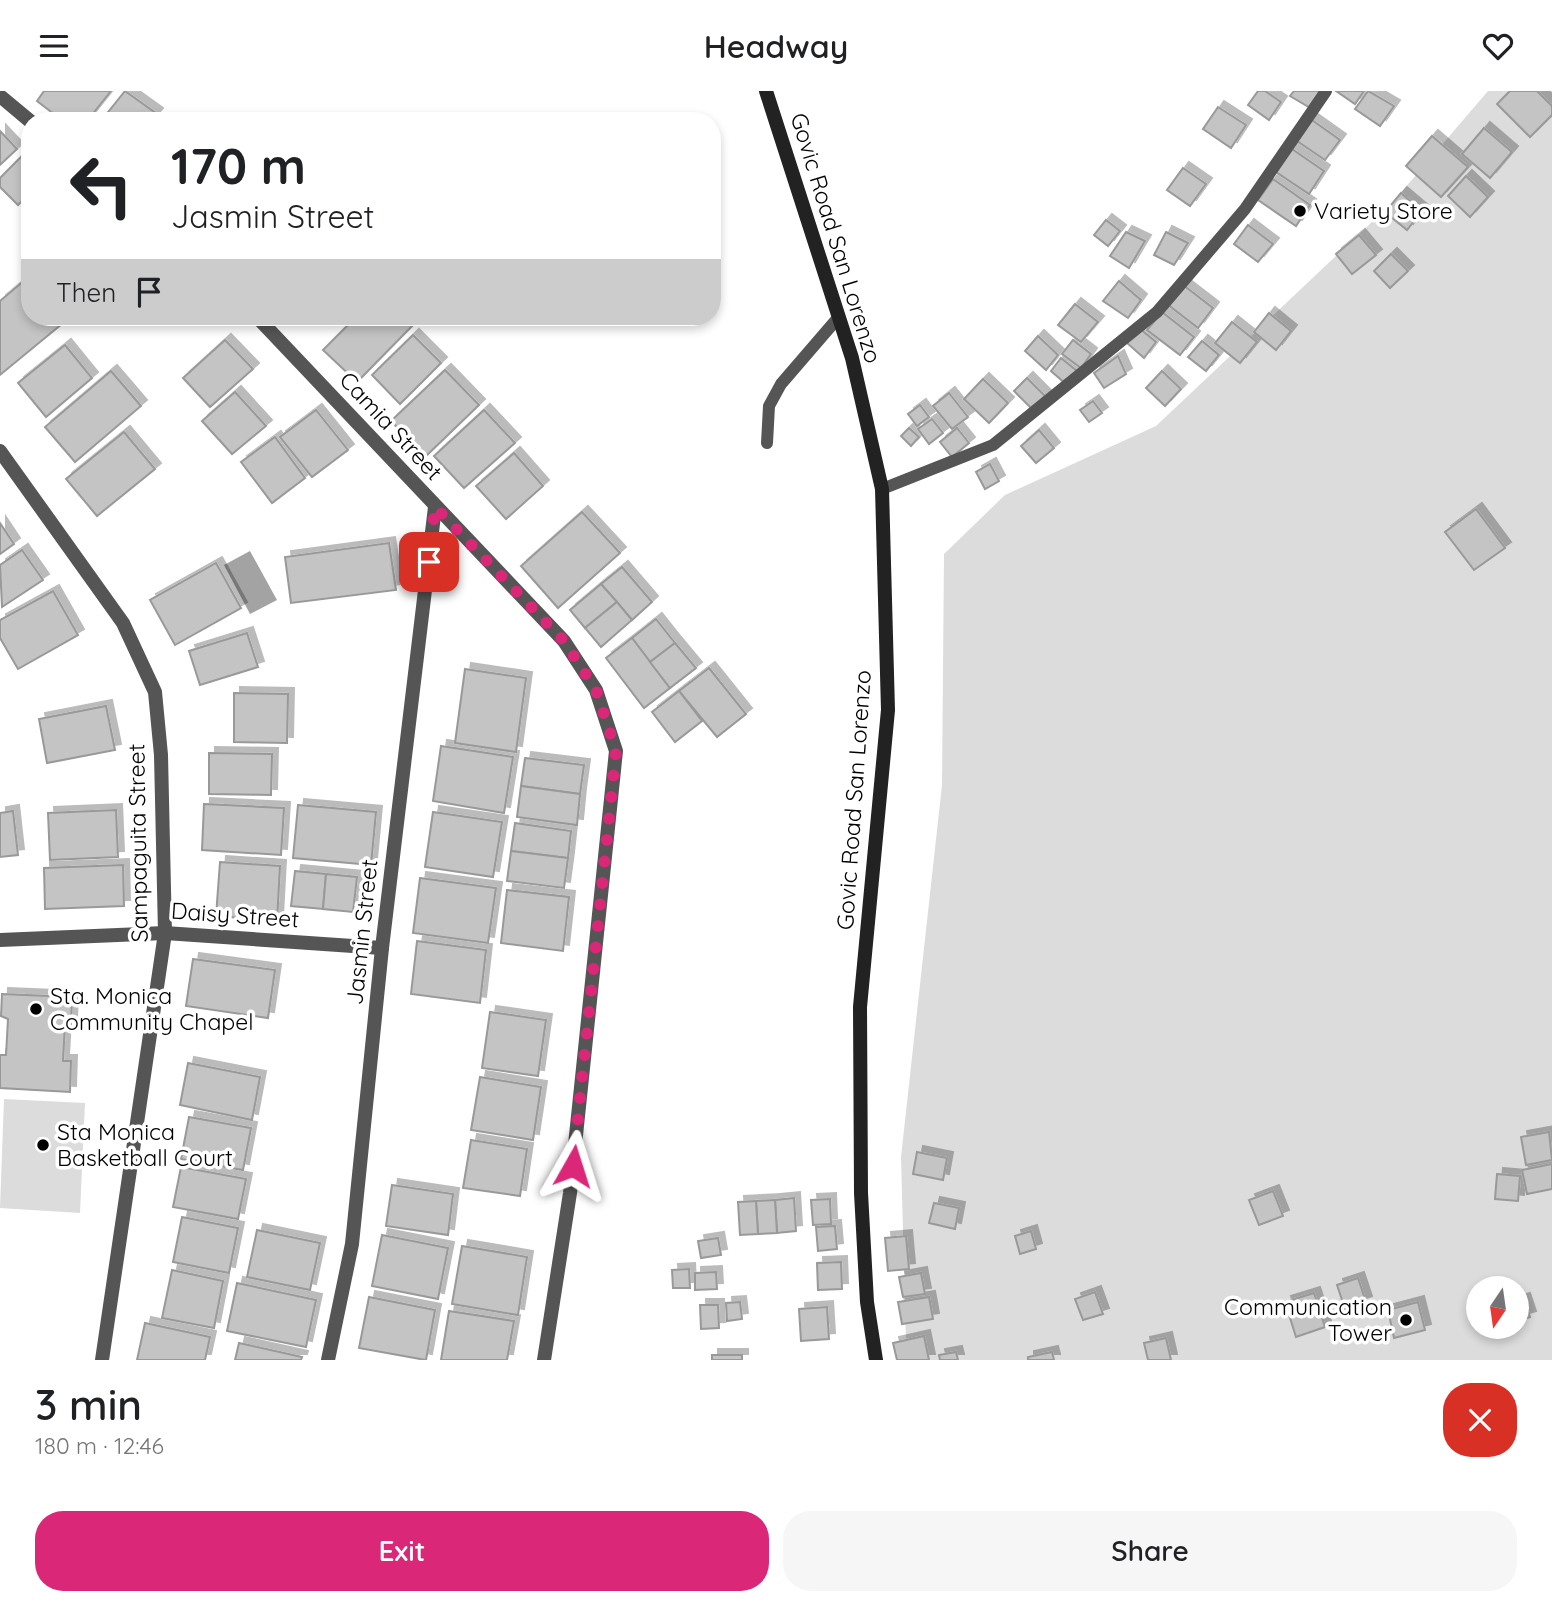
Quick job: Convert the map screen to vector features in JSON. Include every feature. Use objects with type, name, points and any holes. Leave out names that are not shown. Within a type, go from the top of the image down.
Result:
[{"type":"main road","name":"Govic Road San Lorenzo","points":[[766,91],[837,319],[852,358],[882,489],[888,709],[860,1007],[861,1193],[867,1302],[876,1360]]},
{"type":"street","points":[[0,96],[21,114]]},
{"type":"street","name":"Camia Street","points":[[265,326],[564,641],[596,690],[616,751],[570,1193],[544,1360]]},
{"type":"street","name":"Sampaguita Street","points":[[0,451],[123,623],[155,692],[161,755],[165,933],[102,1360]]},
{"type":"street","name":"Jasmin Street","points":[[328,1360],[352,1244],[382,948],[435,507]]},
{"type":"street","name":"Daisy Street","points":[[0,940],[165,933],[382,948]]},
{"type":"lane","points":[[882,489],[993,445],[1157,311],[1245,209],[1326,91]]},
{"type":"lane","points":[[767,443],[769,406],[781,384],[837,319]]},
{"type":"shaded area","points":[[1488,91],[1552,91],[1552,1360],[910,1360],[906,1342],[901,1157],[942,785],[944,554],[1005,495],[1156,426],[1392,203]]},
{"type":"shaded area","points":[[250,551],[277,600],[250,614],[224,565]]},
{"type":"shaded area","name":"Sta Monica Basketball Court","points":[[4,1099],[85,1103],[80,1213],[0,1208]]},
{"type":"building","points":[[44,91],[111,91],[94,112],[51,112],[37,101]]},
{"type":"building","points":[[125,91],[154,112],[108,112]]},
{"type":"building","points":[[1258,91],[1265,91],[1281,102],[1269,120],[1248,105]]},
{"type":"building","points":[[1294,91],[1324,91],[1312,109],[1290,96]]},
{"type":"building","points":[[1336,91],[1364,91],[1355,104]]},
{"type":"building","points":[[1368,91],[1394,106],[1380,126],[1355,109]]},
{"type":"building","points":[[1510,91],[1537,91],[1552,106],[1552,115],[1530,137],[1497,104]]},
{"type":"building","points":[[1218,107],[1246,125],[1231,148],[1203,129]]},
{"type":"building","points":[[1312,120],[1340,140],[1325,160],[1297,141]]},
{"type":"building","points":[[1484,128],[1512,152],[1490,178],[1462,154]]},
{"type":"building","points":[[0,131],[17,149],[0,165]]},
{"type":"building","points":[[1432,136],[1468,167],[1441,197],[1406,166]]},
{"type":"building","points":[[1292,149],[1324,171],[1309,194],[1276,172]]},
{"type":"building","points":[[21,157],[21,202],[18,205],[0,187],[0,178]]},
{"type":"building","points":[[1183,168],[1206,184],[1190,206],[1167,190]]},
{"type":"building","points":[[1466,176],[1488,197],[1470,217],[1448,196]]},
{"type":"building","points":[[1273,179],[1310,205],[1296,226],[1258,200]]},
{"type":"building","points":[[1401,193],[1422,211],[1407,230],[1385,212]]},
{"type":"building","points":[[1106,220],[1120,231],[1108,246],[1094,235]]},
{"type":"building","points":[[1248,225],[1273,244],[1258,262],[1234,244]]},
{"type":"building","points":[[1126,232],[1145,241],[1129,268],[1110,256]]},
{"type":"building","points":[[1166,232],[1188,243],[1174,265],[1154,255]]},
{"type":"building","points":[[1359,235],[1376,255],[1352,274],[1336,254]]},
{"type":"building","points":[[1391,254],[1408,271],[1390,288],[1374,271]]},
{"type":"building","points":[[1119,281],[1141,300],[1128,318],[1103,301]]},
{"type":"building","points":[[21,283],[21,326],[59,326],[0,375],[0,301]]},
{"type":"building","points":[[1182,284],[1213,308],[1198,328],[1167,304]]},
{"type":"building","points":[[1075,304],[1098,322],[1081,342],[1058,325]]},
{"type":"building","points":[[1162,312],[1194,337],[1180,355],[1147,330]]},
{"type":"building","points":[[1269,313],[1291,331],[1276,350],[1254,332]]},
{"type":"building","points":[[1232,322],[1257,342],[1240,363],[1215,343]]},
{"type":"building","points":[[347,326],[412,326],[357,382],[323,350]]},
{"type":"building","points":[[1139,328],[1156,342],[1144,358],[1127,343]]},
{"type":"building","points":[[413,335],[441,363],[400,404],[372,375]]},
{"type":"building","points":[[1038,336],[1058,355],[1046,370],[1025,351]]},
{"type":"building","points":[[225,340],[253,369],[210,407],[183,378]]},
{"type":"building","points":[[1073,340],[1091,354],[1081,368],[1062,354]]},
{"type":"building","points":[[1202,341],[1219,355],[1206,371],[1188,357]]},
{"type":"building","points":[[65,345],[92,378],[46,417],[18,383]]},
{"type":"building","points":[[1118,356],[1126,374],[1104,388],[1094,373]]},
{"type":"building","points":[[1061,358],[1077,371],[1066,384],[1051,371]]},
{"type":"building","points":[[445,370],[479,405],[425,457],[391,421]]},
{"type":"building","points":[[111,371],[141,406],[75,462],[45,427]]},
{"type":"building","points":[[1162,371],[1181,389],[1165,406],[1146,388]]},
{"type":"building","points":[[1027,378],[1045,396],[1032,409],[1014,391]]},
{"type":"building","points":[[983,379],[1008,403],[989,423],[964,399]]},
{"type":"building","points":[[235,392],[266,426],[232,454],[202,421]]},
{"type":"building","points":[[949,393],[968,417],[952,429],[933,406]]},
{"type":"building","points":[[1093,401],[1102,413],[1089,422],[1080,410]]},
{"type":"building","points":[[920,405],[929,417],[917,426],[908,414]]},
{"type":"building","points":[[316,410],[348,450],[312,477],[280,437]]},
{"type":"building","points":[[484,410],[515,443],[464,488],[434,456]]},
{"type":"building","points":[[932,419],[943,433],[929,444],[918,429]]},
{"type":"building","points":[[909,428],[919,437],[911,446],[901,436]]},
{"type":"building","points":[[957,428],[969,443],[952,457],[940,442]]},
{"type":"building","points":[[1039,430],[1054,448],[1036,463],[1021,446]]},
{"type":"building","points":[[124,432],[155,469],[97,516],[66,479]]},
{"type":"building","points":[[275,437],[305,478],[272,503],[241,462]]},
{"type":"building","points":[[514,453],[543,486],[506,519],[476,486]]},
{"type":"building","points":[[990,464],[999,481],[985,489],[976,472]]},
{"type":"building","points":[[1476,509],[1505,548],[1474,570],[1445,532]]},
{"type":"building","points":[[582,512],[620,553],[558,608],[521,566]]},
{"type":"building","points":[[0,523],[14,544],[0,554]]},
{"type":"building","points":[[389,543],[396,590],[291,603],[285,557]]},
{"type":"building","points":[[22,550],[43,580],[2,607],[0,565]]},
{"type":"building","points":[[216,563],[241,608],[175,645],[150,600]]},
{"type":"building","points":[[622,567],[652,602],[632,620],[601,584]]},
{"type":"building","points":[[601,584],[617,602],[585,628],[570,610]]},
{"type":"building","points":[[53,591],[78,635],[18,669],[0,638],[0,620]]},
{"type":"building","points":[[617,602],[632,620],[601,647],[585,628]]},
{"type":"building","points":[[656,619],[675,643],[650,662],[632,638]]},
{"type":"building","points":[[247,633],[258,667],[200,685],[189,651]]},
{"type":"building","points":[[632,638],[670,688],[644,708],[606,658]]},
{"type":"building","points":[[675,643],[696,668],[670,688],[650,662]]},
{"type":"building","points":[[709,668],[746,714],[717,737],[679,691]]},
{"type":"building","points":[[465,669],[526,678],[516,752],[455,743]]},
{"type":"building","points":[[679,691],[702,721],[675,742],[652,712]]},
{"type":"building","points":[[234,693],[288,694],[287,743],[234,742]]},
{"type":"building","points":[[106,706],[115,750],[47,763],[39,719]]},
{"type":"building","points":[[441,746],[513,757],[504,813],[433,801]]},
{"type":"building","points":[[209,753],[272,754],[271,795],[209,794]]},
{"type":"building","points":[[525,758],[584,765],[580,794],[521,786]]},
{"type":"building","points":[[521,786],[580,794],[577,825],[517,817]]},
{"type":"building","points":[[204,804],[284,808],[281,855],[202,850]]},
{"type":"building","points":[[298,805],[376,812],[371,865],[293,858]]},
{"type":"building","points":[[116,810],[118,857],[50,860],[48,813]]},
{"type":"building","points":[[13,811],[18,855],[0,857],[0,813]]},
{"type":"building","points":[[433,812],[502,822],[493,877],[425,867]]},
{"type":"building","points":[[515,823],[571,831],[568,858],[511,851]]},
{"type":"building","points":[[511,851],[568,858],[564,888],[507,881]]},
{"type":"building","points":[[220,862],[280,866],[277,921],[216,916]]},
{"type":"building","points":[[123,865],[124,906],[45,909],[44,868]]},
{"type":"building","points":[[295,871],[326,874],[323,909],[291,906]]},
{"type":"building","points":[[326,874],[357,877],[353,912],[323,909]]},
{"type":"building","points":[[420,878],[496,888],[488,943],[413,933]]},
{"type":"building","points":[[507,890],[569,897],[563,951],[501,943]]},
{"type":"building","points":[[417,941],[486,950],[480,1003],[411,994]]},
{"type":"building","points":[[193,959],[275,970],[268,1018],[186,1006]]},
{"type":"building","points":[[2,994],[72,997],[71,1024],[65,1024],[63,1061],[71,1061],[70,1092],[0,1088],[0,1055],[6,1055],[8,1019],[1,1016]]},
{"type":"building","points":[[490,1012],[546,1020],[538,1076],[482,1068]]},
{"type":"building","points":[[188,1063],[260,1077],[252,1120],[180,1105]]},
{"type":"building","points":[[480,1077],[541,1087],[533,1140],[471,1130]]},
{"type":"building","points":[[189,1117],[251,1128],[243,1170],[181,1159]]},
{"type":"building","points":[[1549,1132],[1552,1160],[1526,1165],[1521,1137]]},
{"type":"building","points":[[471,1140],[527,1149],[520,1196],[463,1188]]},
{"type":"building","points":[[917,1152],[947,1158],[943,1180],[913,1174]]},
{"type":"building","points":[[1552,1164],[1552,1189],[1527,1194],[1522,1170]]},
{"type":"building","points":[[181,1167],[246,1179],[238,1219],[173,1207]]},
{"type":"building","points":[[1497,1174],[1520,1176],[1518,1201],[1495,1199]]},
{"type":"building","points":[[392,1185],[453,1194],[448,1235],[386,1226]]},
{"type":"building","points":[[1273,1191],[1283,1216],[1259,1225],[1249,1200]]},
{"type":"building","points":[[794,1198],[796,1231],[777,1233],[775,1200]]},
{"type":"building","points":[[830,1199],[831,1224],[813,1225],[811,1200]]},
{"type":"building","points":[[775,1200],[777,1233],[758,1234],[756,1201]]},
{"type":"building","points":[[756,1201],[758,1234],[740,1235],[738,1202]]},
{"type":"building","points":[[934,1203],[959,1208],[955,1229],[929,1223]]},
{"type":"building","points":[[182,1217],[238,1228],[229,1273],[173,1262]]},
{"type":"building","points":[[835,1226],[837,1249],[818,1251],[816,1227]]},
{"type":"building","points":[[257,1230],[320,1243],[310,1290],[247,1277]]},
{"type":"building","points":[[1031,1231],[1036,1249],[1020,1254],[1015,1236]]},
{"type":"building","points":[[382,1235],[448,1248],[438,1299],[372,1286]]},
{"type":"building","points":[[906,1236],[909,1269],[888,1271],[885,1238]]},
{"type":"building","points":[[718,1238],[721,1255],[701,1258],[698,1241]]},
{"type":"building","points":[[462,1246],[527,1257],[518,1315],[452,1304]]},
{"type":"building","points":[[841,1262],[842,1289],[818,1290],[817,1263]]},
{"type":"building","points":[[689,1269],[690,1288],[673,1288],[672,1270]]},
{"type":"building","points":[[172,1270],[223,1281],[214,1328],[162,1318]]},
{"type":"building","points":[[716,1272],[717,1289],[695,1290],[695,1273]]},
{"type":"building","points":[[921,1273],[925,1294],[903,1297],[899,1277]]},
{"type":"building","points":[[1358,1278],[1366,1302],[1345,1309],[1337,1285]]},
{"type":"building","points":[[237,1283],[316,1300],[306,1347],[227,1331]]},
{"type":"building","points":[[1095,1292],[1103,1314],[1083,1320],[1075,1299]]},
{"type":"building","points":[[1314,1293],[1325,1327],[1296,1337],[1285,1302]]},
{"type":"building","points":[[369,1297],[435,1310],[426,1360],[359,1348]]},
{"type":"building","points":[[929,1297],[933,1319],[902,1324],[898,1302]]},
{"type":"building","points":[[740,1302],[742,1319],[727,1321],[726,1303]]},
{"type":"building","name":"Communication Tower","points":[[1418,1302],[1425,1330],[1394,1338],[1388,1310]]},
{"type":"building","points":[[700,1305],[718,1305],[719,1328],[701,1329]]},
{"type":"building","points":[[827,1307],[829,1339],[801,1341],[799,1309]]},
{"type":"building","points":[[449,1311],[514,1321],[507,1360],[441,1360]]},
{"type":"building","points":[[145,1323],[210,1337],[205,1360],[137,1360]]},
{"type":"building","points":[[924,1336],[929,1360],[897,1360],[893,1343]]},
{"type":"building","points":[[1166,1338],[1171,1360],[1148,1360],[1144,1343]]},
{"type":"building","points":[[239,1343],[302,1357],[301,1360],[235,1360]]},
{"type":"building","points":[[956,1352],[958,1360],[940,1360],[939,1355]]},
{"type":"building","points":[[1052,1352],[1054,1360],[1028,1360],[1028,1357]]},
{"type":"building","points":[[712,1355],[742,1355],[742,1360],[712,1360]]},
{"type":"place","name":"Variety Store","points":[[1300,211]]},
{"type":"place","name":"Sta. Monica Community Chapel","points":[[36,1009]]},
{"type":"place","name":"Sta Monica Basketball Court","points":[[43,1145]]},
{"type":"place","name":"Communication Tower","points":[[1406,1320]]},
{"type":"route","points":[[429,562],[435,507],[564,641],[596,690],[616,751],[609,845],[573,1166]]}]
